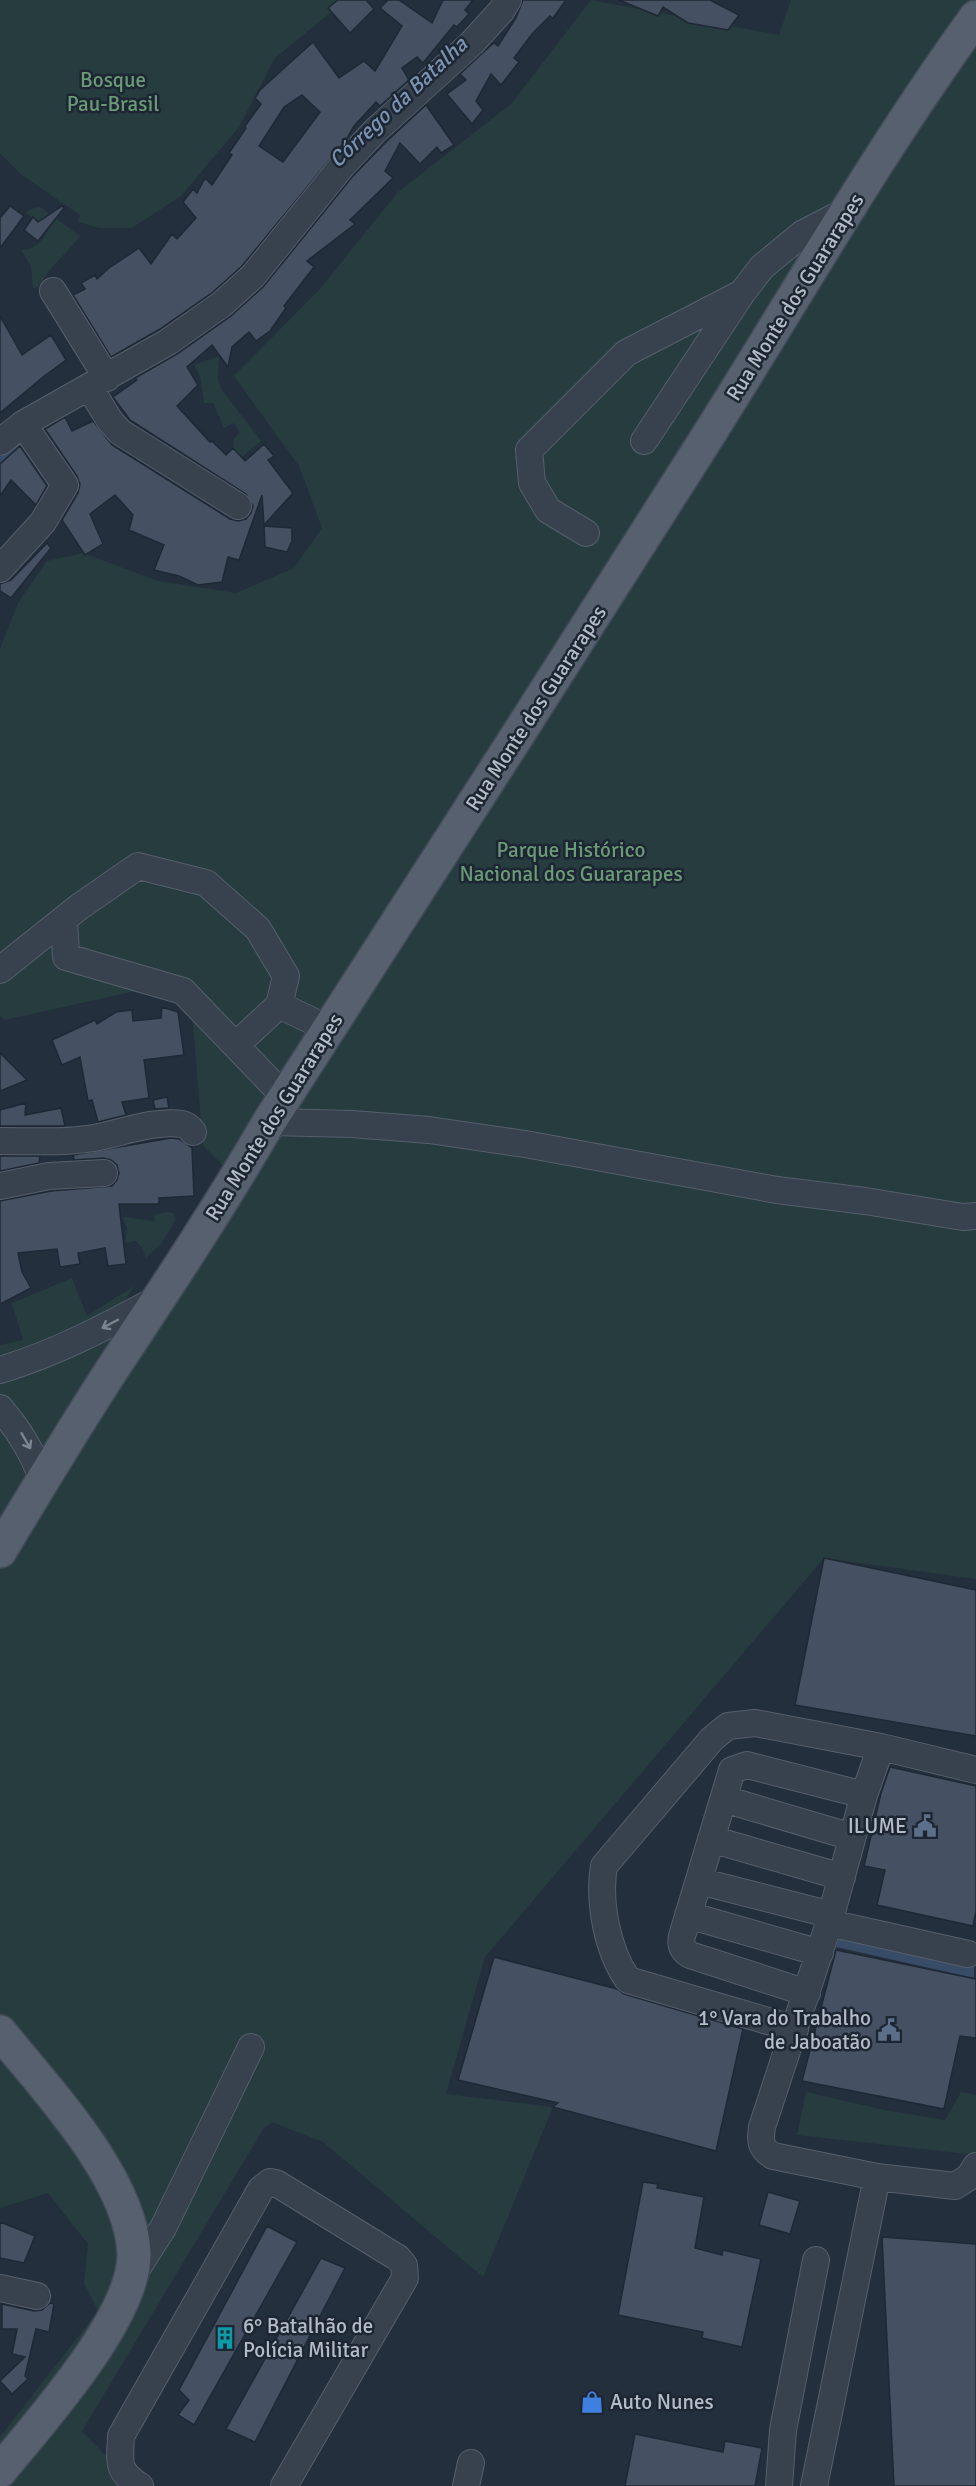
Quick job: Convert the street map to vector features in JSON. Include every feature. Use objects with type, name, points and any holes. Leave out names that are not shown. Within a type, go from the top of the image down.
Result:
[{"type":"main road","name":"Rua Monte dos Guararapes","points":[[0,1551],[277,1110],[509,750],[937,71],[976,17]]},
{"type":"main road","points":[[0,2032],[59,2104],[102,2164],[122,2205],[134,2253],[128,2284],[116,2315],[71,2382],[0,2472]]},
{"type":"street","points":[[0,570],[43,522],[65,485],[7,434],[168,342],[222,304],[254,276],[342,166],[375,131],[472,43],[508,0]]},
{"type":"street","points":[[644,441],[742,292],[762,267],[802,234],[850,209]]},
{"type":"street","points":[[53,291],[99,383],[111,421],[120,432],[238,506]]},
{"type":"street","points":[[586,533],[548,510],[532,483],[529,450],[626,353],[742,292]]},
{"type":"street","points":[[0,970],[64,919],[138,866],[206,883],[258,929],[286,975],[279,1005],[236,1045]]},
{"type":"street","points":[[64,919],[66,957],[183,992],[236,1045],[277,1110],[352,1124],[429,1130],[525,1144],[777,1190],[963,1217],[976,1216]]},
{"type":"street","points":[[279,1005],[329,1029]]},
{"type":"street","points":[[0,1141],[62,1141],[94,1138],[156,1125],[182,1124],[188,1126],[193,1132]]},
{"type":"street","points":[[0,1186],[49,1176],[104,1173]]},
{"type":"street","points":[[0,1370],[27,1362],[86,1337],[162,1296]]},
{"type":"street","points":[[0,1408],[22,1434],[43,1480]]},
{"type":"street","points":[[795,2029],[628,1980],[614,1950],[607,1923],[601,1881],[604,1866],[706,1746],[728,1726],[755,1723],[881,1747],[976,1770]]},
{"type":"street","points":[[881,1747],[864,1795],[820,1953],[762,2127],[760,2142],[765,2151],[773,2157],[877,2177],[955,2186],[969,2177],[976,2166]]},
{"type":"street","points":[[807,1993],[690,1955],[684,1951],[680,1943],[732,1770],[747,1765],[864,1795]]},
{"type":"street","points":[[723,1799],[852,1837]]},
{"type":"street","points":[[711,1839],[842,1877]]},
{"type":"street","points":[[699,1881],[830,1919],[968,1954]]},
{"type":"street","points":[[688,1916],[820,1953]]},
{"type":"street","points":[[128,2284],[163,2228],[251,2046]]},
{"type":"street","points":[[814,2486],[877,2177]]},
{"type":"street","points":[[140,2486],[128,2479],[120,2467],[121,2436],[261,2189],[270,2182],[276,2183],[398,2258],[404,2265],[405,2278],[284,2486]]},
{"type":"street","points":[[779,2486],[783,2430],[816,2260]]},
{"type":"street","points":[[0,2288],[37,2296]]},
{"type":"green space","name":"Bosque Pau-Brasil","points":[[0,0],[346,0],[275,58],[239,127],[181,196],[132,228],[100,228],[78,222],[80,215],[22,175],[0,153]]},
{"type":"green space","name":"Parque Histórico Nacional dos Guararapes","points":[[591,0],[779,35],[791,0],[976,0],[976,1579],[824,1558],[485,1957],[446,2094],[553,2107],[483,2277],[323,2142],[272,2122],[264,2128],[82,2431],[135,2486],[0,2486],[0,2437],[98,2311],[84,2283],[88,2244],[48,2193],[0,2208],[0,1365],[12,1357],[0,1354],[0,1345],[23,1340],[12,1303],[72,1278],[87,1316],[134,1286],[109,1325],[162,1296],[234,1177],[203,1145],[191,1000],[136,991],[5,1020],[0,1016],[0,649],[18,603],[47,561],[83,553],[158,581],[236,593],[294,568],[322,528],[299,466],[234,376],[319,290],[398,192],[511,104]]},
{"type":"green space","points":[[39,206],[80,236],[39,287],[33,288],[31,266],[21,250],[35,246],[42,240],[49,227],[42,219],[38,222],[25,212]]},
{"type":"green space","points":[[219,356],[218,380],[222,390],[261,441],[242,457],[233,448],[234,439],[240,432],[234,423],[224,428],[213,403],[204,403],[200,376],[194,365]]},
{"type":"green space","points":[[173,1213],[176,1219],[161,1244],[146,1258],[143,1249],[136,1241],[125,1243],[127,1228],[123,1217],[155,1221],[154,1215]]},
{"type":"green space","points":[[806,2092],[884,2110],[945,2120],[961,2092],[976,2095],[976,2155],[797,2135]]},
{"type":"water","points":[[840,1933],[974,1963],[974,1978],[836,1947]]},
{"type":"building","points":[[338,0],[366,0],[374,9],[350,33],[328,8]]},
{"type":"building","points":[[388,0],[399,0],[432,23],[443,0],[473,0],[465,10],[469,14],[457,27],[454,25],[423,63],[417,57],[402,68],[409,80],[380,106],[376,102],[354,126],[346,140],[242,266],[213,292],[160,329],[111,357],[73,295],[85,289],[81,283],[95,275],[97,279],[139,248],[151,264],[172,234],[177,239],[196,218],[183,202],[193,189],[197,193],[205,178],[212,185],[232,155],[229,153],[246,128],[245,126],[261,104],[255,98],[260,90],[313,42],[339,78],[364,61],[375,71],[402,26],[380,8]],"holes":[[[302,95],[320,112],[283,162],[259,146],[284,107]]]},
{"type":"building","points":[[523,0],[566,0],[553,18],[550,16],[532,34],[514,58],[519,62],[501,85],[491,74],[476,101],[483,110],[472,124],[447,94],[466,80],[460,74],[494,43],[498,46],[516,18]]},
{"type":"building","points":[[619,0],[710,0],[739,15],[728,30],[688,23],[663,7],[658,16]]},
{"type":"building","points":[[426,105],[454,145],[441,153],[437,147],[420,164],[400,143],[385,171],[393,178],[350,220],[355,224],[307,261],[314,267],[284,306],[286,308],[270,331],[256,341],[249,332],[232,347],[228,367],[212,345],[187,367],[198,385],[177,406],[210,442],[212,441],[226,455],[233,448],[245,461],[264,444],[274,456],[268,460],[293,493],[264,525],[262,495],[239,560],[228,557],[222,582],[198,585],[179,576],[154,570],[164,545],[129,530],[133,515],[115,495],[90,514],[103,544],[85,555],[62,520],[78,493],[80,484],[45,429],[65,417],[72,431],[93,421],[112,445],[230,519],[238,521],[246,519],[253,506],[246,494],[130,420],[113,397],[137,380],[135,378],[177,354],[231,316],[263,287],[353,176]]},
{"type":"building","points":[[10,206],[24,216],[0,248],[0,218]]},
{"type":"building","points":[[62,206],[64,208],[38,241],[24,230],[33,217],[38,222]]},
{"type":"building","points":[[0,316],[22,355],[51,335],[66,360],[0,413]]},
{"type":"building","points":[[20,446],[47,486],[36,505],[11,480],[0,496],[0,464]]},
{"type":"building","points":[[264,526],[292,528],[292,541],[287,552],[265,547]]},
{"type":"building","points":[[47,543],[51,548],[11,598],[0,591],[0,584],[11,580]]},
{"type":"building","points":[[162,1007],[178,1012],[184,1055],[144,1060],[149,1098],[122,1102],[126,1115],[98,1122],[92,1100],[88,1101],[80,1057],[62,1065],[52,1040],[95,1020],[97,1024],[116,1012],[132,1010],[133,1021],[161,1018]]},
{"type":"building","points":[[0,1053],[27,1080],[0,1091]]},
{"type":"building","points":[[167,1097],[169,1108],[155,1109],[153,1100]]},
{"type":"building","points":[[26,1103],[25,1115],[61,1108],[65,1126],[0,1126],[0,1110]]},
{"type":"building","points":[[171,1138],[179,1139],[192,1148],[194,1196],[159,1198],[159,1204],[119,1204],[126,1264],[108,1266],[105,1248],[78,1253],[80,1264],[60,1267],[57,1249],[18,1253],[22,1272],[31,1288],[0,1304],[0,1201],[51,1191],[112,1186],[119,1173],[117,1165],[111,1160],[103,1158],[74,1160],[73,1155]]},
{"type":"building","points":[[0,1156],[40,1156],[39,1163],[0,1171]]},
{"type":"building","points":[[824,1558],[976,1590],[976,1736],[795,1705]]},
{"type":"building","name":"ILUME","points":[[890,1767],[976,1786],[976,1911],[973,1926],[877,1905],[885,1870],[864,1866],[881,1793]]},
{"type":"building","name":"1° Vara do Trabalho de Jaboatão","points":[[836,1950],[976,1979],[976,2038],[960,2036],[944,2109],[802,2081]]},
{"type":"building","points":[[494,1957],[617,1989],[624,1994],[743,2029],[716,2151],[553,2107],[558,2103],[458,2080]]},
{"type":"building","points":[[643,2182],[658,2184],[657,2188],[704,2197],[695,2248],[722,2255],[723,2250],[761,2259],[742,2347],[702,2338],[703,2332],[618,2315]]},
{"type":"building","points":[[768,2192],[800,2201],[790,2234],[759,2225]]},
{"type":"building","points":[[0,2222],[35,2236],[24,2263],[0,2258]]},
{"type":"building","name":"6° Batalhão de Polícia Militar","points":[[267,2226],[297,2242],[194,2425],[178,2415],[189,2400],[179,2390]]},
{"type":"building","points":[[882,2237],[976,2244],[976,2486],[894,2486]]},
{"type":"building","name":"6° Batalhão de Polícia Militar","points":[[321,2258],[345,2268],[255,2442],[226,2429]]},
{"type":"building","points":[[50,2303],[54,2304],[49,2332],[36,2329],[25,2376],[28,2379],[12,2394],[0,2381],[25,2357],[12,2354],[17,2329],[2,2329],[2,2304],[34,2311],[42,2310]]},
{"type":"building","points":[[635,2434],[723,2452],[725,2441],[762,2448],[755,2486],[625,2486]]},
{"type":"waterway","name":"Córrego da Batalha","points":[[0,460],[27,439]]},
{"type":"place","name":"ILUME","points":[[925,1826]]},
{"type":"place","name":"1° Vara do Trabalho de Jaboatão","points":[[889,2030]]},
{"type":"place","name":"6° Batalhão de Polícia Militar","points":[[225,2338]]},
{"type":"place","name":"Auto Nunes","points":[[592,2402]]}]
